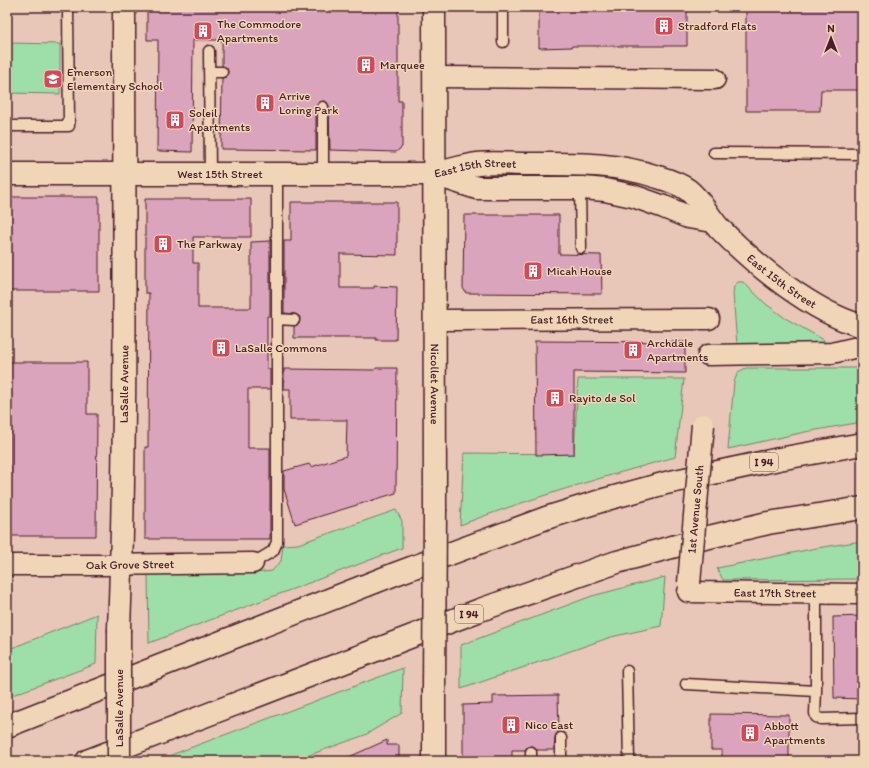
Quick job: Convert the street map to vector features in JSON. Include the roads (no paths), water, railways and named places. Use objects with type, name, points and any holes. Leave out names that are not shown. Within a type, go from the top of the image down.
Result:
[{"type":"main road","name":"LaSalle Avenue","points":[[119,761],[118,629],[121,565],[125,327],[124,7]]},
{"type":"main road","name":"Nicollet Avenue","points":[[434,7],[434,761]]},
{"type":"main road","name":"East 15th Street","points":[[433,174],[479,164],[607,165],[648,173],[670,181],[688,190],[733,243],[794,292],[820,308],[848,322],[862,326]]},
{"type":"main road","name":"West 15th Street","points":[[7,174],[433,174]]},
{"type":"main road","name":"East 15th Street","points":[[433,174],[477,188],[580,188],[605,190],[633,196],[664,206],[688,218],[713,221]]},
{"type":"main road","name":"1st Avenue South","points":[[689,588],[703,425]]},
{"type":"main road","name":"I 94","points":[[7,726],[388,577],[546,518],[666,483],[779,459],[862,444]]},
{"type":"main road","name":"I 94","points":[[87,761],[480,610],[617,562],[705,538],[768,523],[862,508]]},
{"type":"street","points":[[434,77],[715,78]]},
{"type":"street","name":"East 16th Street","points":[[435,320],[709,319]]},
{"type":"street","points":[[708,355],[832,353],[862,346]]},
{"type":"street","name":"Oak Grove Street","points":[[7,565],[253,563]]},
{"type":"street","name":"East 17th Street","points":[[689,588],[816,594],[862,594]]},
{"type":"lane","points":[[7,126],[69,126],[68,7]]},
{"type":"lane","points":[[503,7],[503,42]]},
{"type":"lane","points":[[209,50],[210,174]]},
{"type":"lane","points":[[209,72],[222,72]]},
{"type":"lane","points":[[323,107],[323,174]]},
{"type":"lane","points":[[714,154],[862,154]]},
{"type":"lane","points":[[253,563],[273,550],[277,542],[277,174]]},
{"type":"lane","points":[[580,188],[581,248]]},
{"type":"lane","points":[[277,319],[294,320]]},
{"type":"lane","points":[[816,594],[816,717],[821,719],[862,718]]},
{"type":"lane","points":[[627,671],[629,761]]},
{"type":"lane","points":[[686,684],[816,691]]},
{"type":"lane","points":[[561,738],[561,761]]},
{"type":"place","name":"Stradford Flats","points":[[664,26]]},
{"type":"place","name":"The Commodore Apartments","points":[[203,31]]},
{"type":"place","name":"Marquee","points":[[366,65]]},
{"type":"place","name":"Emerson Elementary School","points":[[53,79]]},
{"type":"place","name":"Arrive Loring Park","points":[[265,103]]},
{"type":"place","name":"Soleil Apartments","points":[[175,120]]},
{"type":"place","name":"The Parkway","points":[[163,244]]},
{"type":"place","name":"Micah House","points":[[533,271]]},
{"type":"place","name":"LaSalle Commons","points":[[221,348]]},
{"type":"place","name":"Archdale Apartments","points":[[633,350]]},
{"type":"place","name":"Rayito de Sol","points":[[555,398]]},
{"type":"place","name":"Nico East","points":[[511,725]]},
{"type":"place","name":"Abbott Apartments","points":[[750,733]]}]
